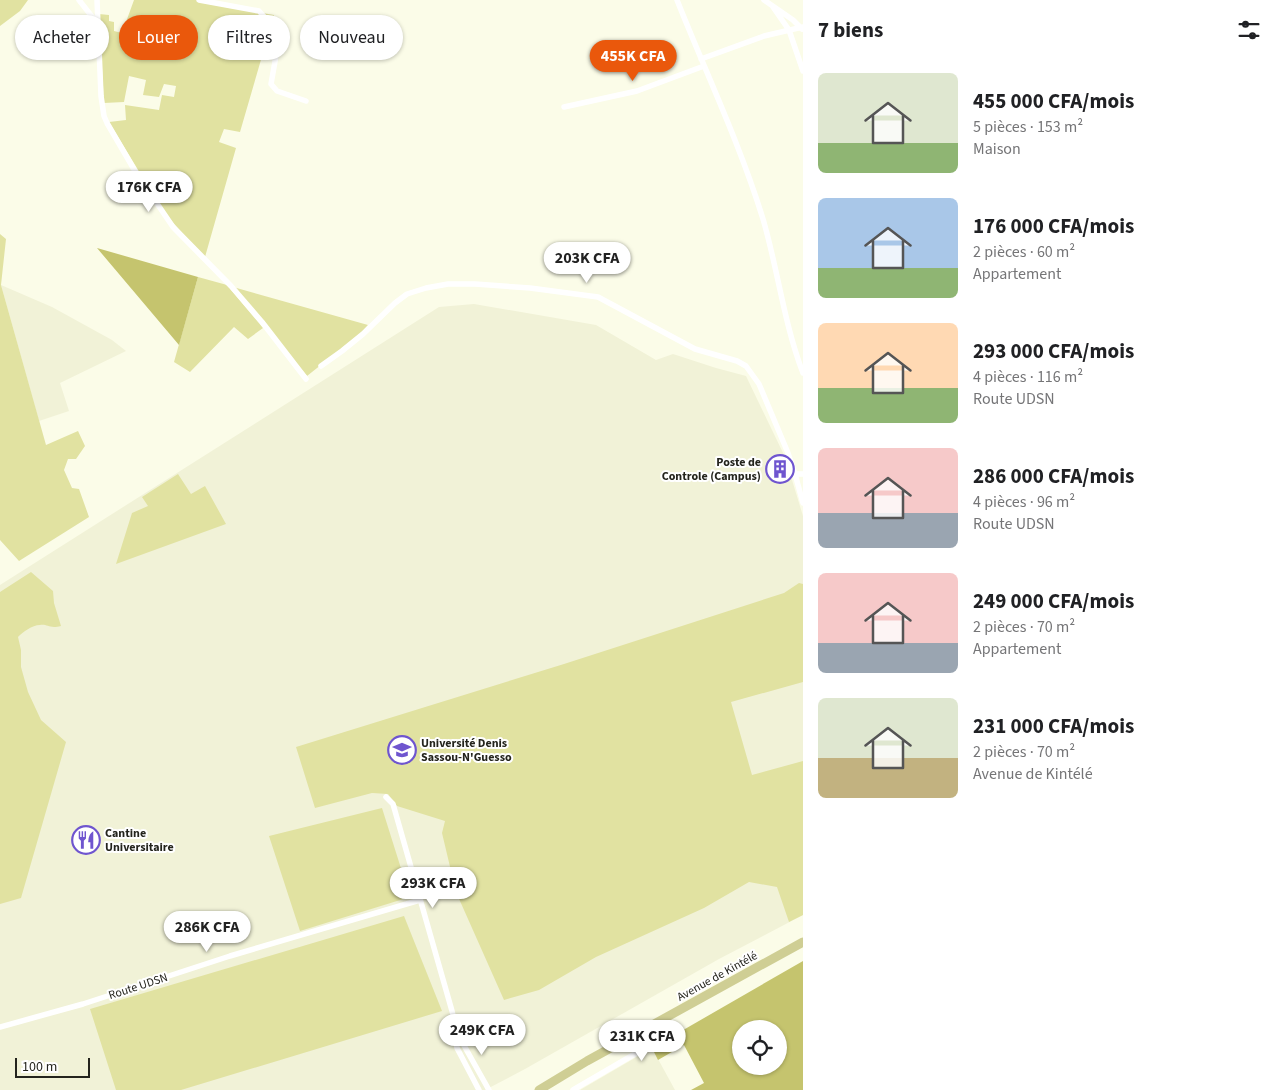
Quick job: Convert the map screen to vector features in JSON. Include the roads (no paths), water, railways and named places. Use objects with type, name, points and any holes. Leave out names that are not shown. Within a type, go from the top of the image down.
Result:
[{"type":"main road","name":"Avenue de Kintélé","points":[[539,1090],[587,1061],[803,942]]},
{"type":"street","points":[[79,0],[91,15]]},
{"type":"street","points":[[97,0],[97,15]]},
{"type":"street","points":[[199,0],[259,11],[274,29],[279,39],[271,84],[277,91],[306,100]]},
{"type":"street","points":[[677,0],[755,195],[772,250],[793,344],[803,373]]},
{"type":"street","points":[[764,0],[802,28]]},
{"type":"street","points":[[773,7],[789,30],[803,71]]},
{"type":"street","points":[[701,59],[764,36],[802,28]]},
{"type":"street","points":[[100,60],[104,116],[135,172],[173,227],[231,286],[262,322],[306,380]]},
{"type":"street","points":[[564,107],[637,91],[704,66]]},
{"type":"street","points":[[321,366],[363,334],[407,294],[426,288],[448,284],[474,284],[530,288],[598,297],[695,348],[737,360],[746,366],[759,384],[788,453],[803,503]]},
{"type":"street","points":[[795,474],[803,474]]},
{"type":"street","points":[[386,797],[393,804],[457,1033],[489,1090]]},
{"type":"street","name":"Route UDSN","points":[[0,1027],[83,1004],[230,956],[420,900]]},
{"type":"street","points":[[457,1033],[455,1035],[457,1048],[479,1090]]},
{"type":"street","points":[[573,1090],[652,1044]]},
{"type":"place","name":"Poste de Controle (Campus)","points":[[780,469]]},
{"type":"place","name":"Université Denis Sassou-N'Guesso","points":[[402,750]]},
{"type":"place","name":"Cantine Universitaire","points":[[86,840]]}]
